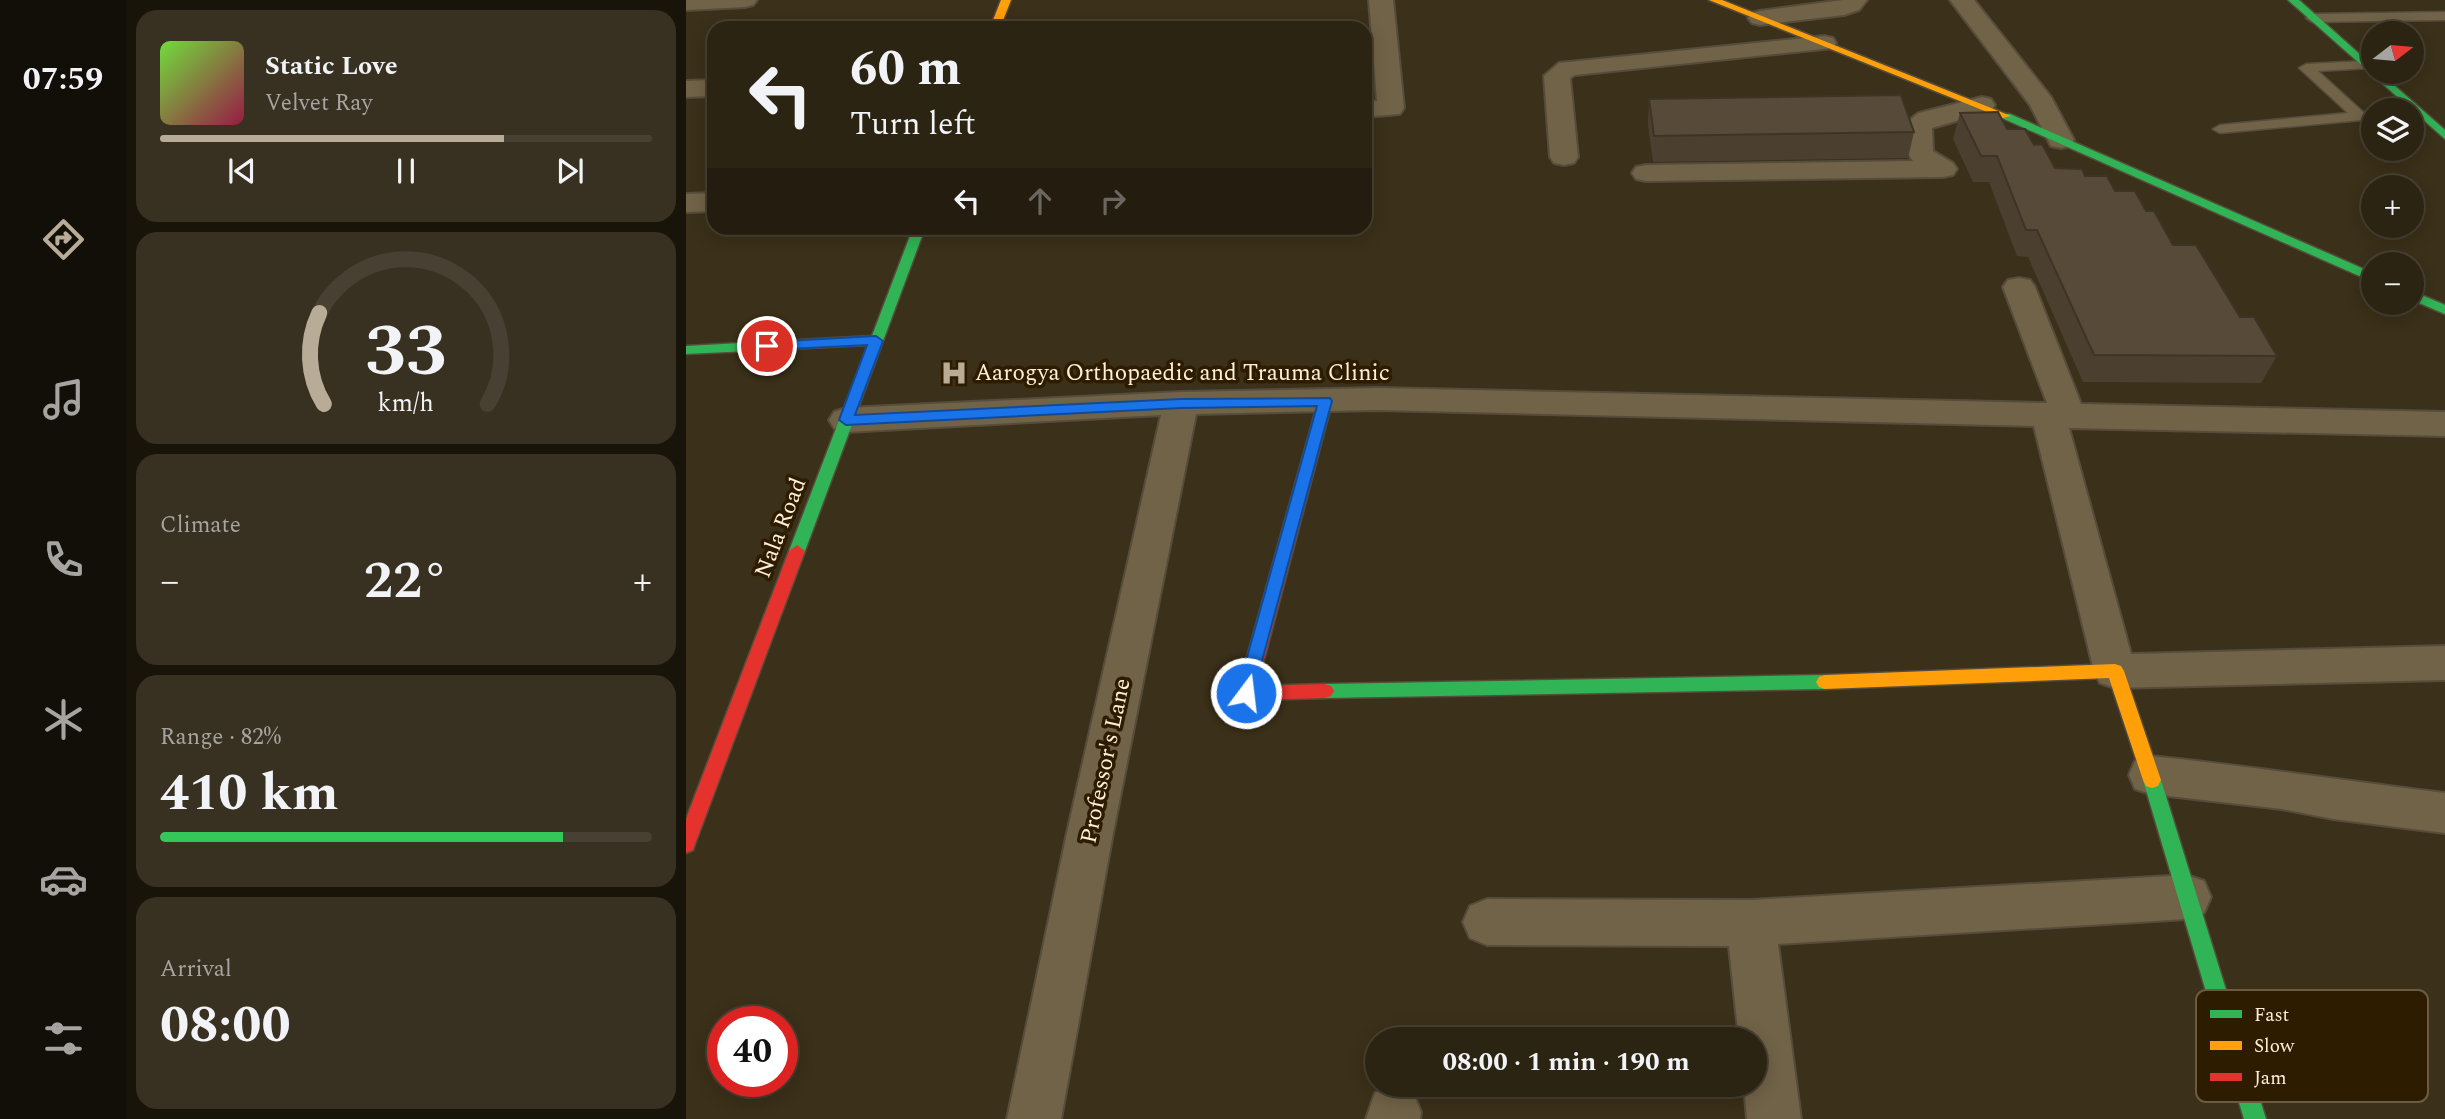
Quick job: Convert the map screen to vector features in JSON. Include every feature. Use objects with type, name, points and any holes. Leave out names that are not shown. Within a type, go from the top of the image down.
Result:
[{"type":"main road","points":[[998,21],[1006,0]]},
{"type":"main road","points":[[1714,0],[1982,105],[2361,273]]},
{"type":"main road","points":[[2293,0],[2361,61]]},
{"type":"main road","points":[[2385,84],[2399,98]]},
{"type":"main road","points":[[2424,120],[2445,136]]},
{"type":"main road","name":"Nala Road","points":[[686,844],[916,235]]},
{"type":"main road","points":[[2424,300],[2445,310]]},
{"type":"main road","points":[[686,350],[876,341]]},
{"type":"main road","points":[[1325,401],[1246,693],[1926,680],[2115,671],[2151,775],[2215,990]]},
{"type":"main road","points":[[2250,1102],[2255,1119]]},
{"type":"street","points":[[686,3],[745,0]]},
{"type":"street","points":[[1372,109],[1391,108],[1381,0]]},
{"type":"street","points":[[1760,18],[1844,8],[1855,0]]},
{"type":"street","points":[[1962,0],[2042,103],[2061,140]]},
{"type":"street","points":[[1564,157],[1557,76],[1568,68],[1824,43]]},
{"type":"street","points":[[686,89],[707,88]]},
{"type":"street","points":[[1646,173],[1942,169],[1920,155],[1917,148],[1919,124],[1928,119],[1982,105]]},
{"type":"street","points":[[686,203],[707,202]]},
{"type":"street","points":[[2019,287],[2059,416],[2115,671],[2445,663]]},
{"type":"street","points":[[846,420],[1181,403],[1378,399],[2445,424]]},
{"type":"street","name":"Professor's Lane","points":[[1034,1119],[1090,833],[1181,403]]},
{"type":"street","points":[[2151,775],[2282,789],[2443,816]]},
{"type":"street","points":[[1487,922],[1751,923],[2187,897]]},
{"type":"street","points":[[1751,923],[1773,1119]]},
{"type":"lane","points":[[2312,18],[2445,16]]},
{"type":"lane","points":[[2361,65],[2306,68],[2361,111]]},
{"type":"lane","points":[[2220,129],[2361,117]]},
{"type":"building","points":[[1901,95],[1914,132],[1654,136],[1649,99]]},
{"type":"building","points":[[1998,112],[2007,129],[2025,129],[2034,145],[2042,144],[2055,168],[2082,169],[2085,176],[2107,176],[2115,191],[2135,191],[2146,211],[2154,211],[2173,245],[2196,245],[2240,317],[2254,317],[2277,356],[2094,355],[2037,230],[2026,230],[1997,156],[1981,156],[1960,113]]},
{"type":"traffic: fast","points":[[2293,0],[2445,136]]},
{"type":"traffic: fast","points":[[2006,116],[2361,273]]},
{"type":"traffic: fast","points":[[797,551],[916,235]]},
{"type":"traffic: fast","points":[[2424,300],[2445,310]]},
{"type":"traffic: fast","points":[[686,350],[876,340]]},
{"type":"traffic: fast","points":[[1325,691],[1825,682]]},
{"type":"traffic: fast","points":[[2152,780],[2216,990]]},
{"type":"traffic: fast","points":[[2250,1102],[2255,1119]]},
{"type":"traffic: slow","points":[[998,21],[1006,0]]},
{"type":"traffic: slow","points":[[1714,0],[2006,116]]},
{"type":"traffic: slow","points":[[1825,682],[2115,671],[2152,780]]},
{"type":"traffic: jam","points":[[1325,402],[1246,693],[1325,691]]},
{"type":"traffic: jam","points":[[686,844],[797,551]]},
{"type":"place","name":"Aarogya Orthopaedic and Trauma Clinic","points":[[954,373]]},
{"type":"route","points":[[767,346],[876,341],[846,420],[1181,403],[1325,401],[1246,693]]}]
